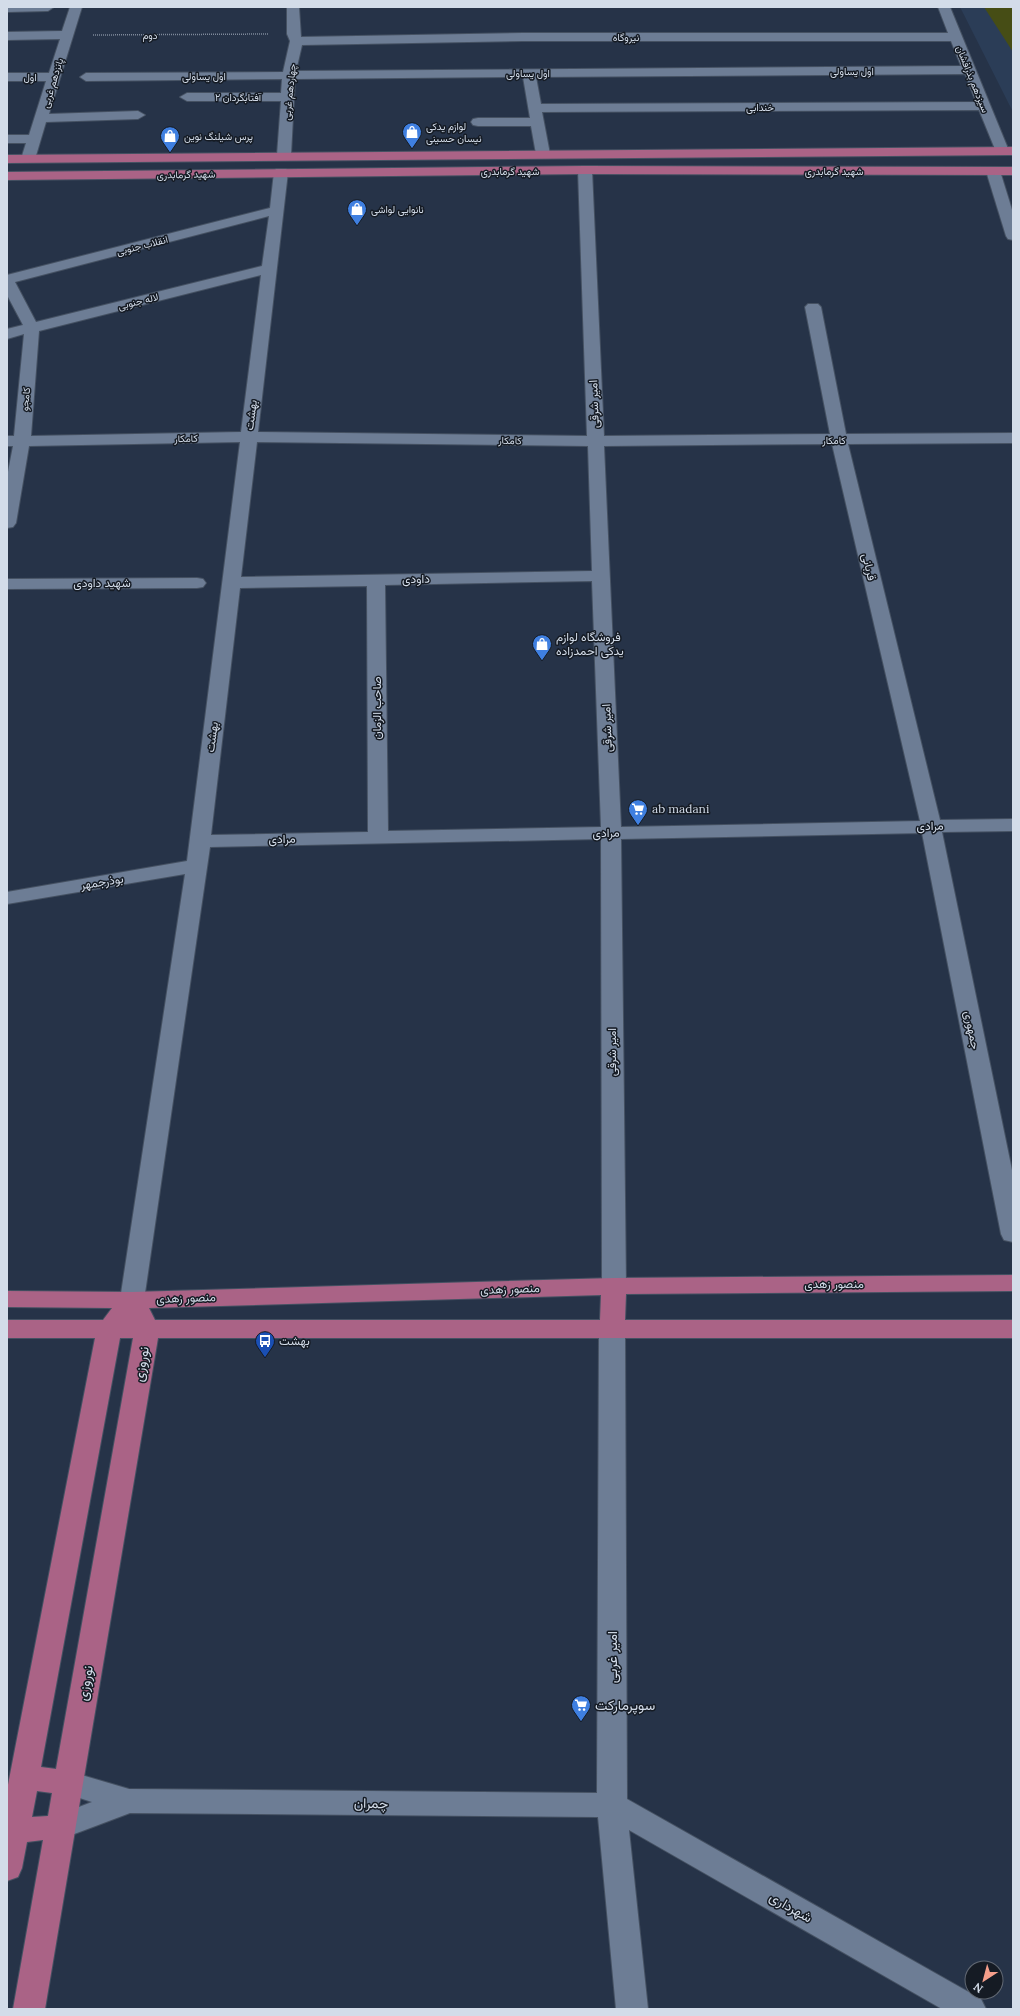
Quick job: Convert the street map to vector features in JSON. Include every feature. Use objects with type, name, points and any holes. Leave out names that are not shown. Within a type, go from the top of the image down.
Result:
[{"type":"main road","name":"شهید گرمابدری","points":[[7,159],[284,155],[1008,151]]},
{"type":"main road","points":[[281,172],[284,155]]},
{"type":"main road","name":"شهید گرمابدری","points":[[7,176],[585,170],[1013,171]]},
{"type":"main road","name":"منصور زهدی","points":[[7,1299],[132,1300],[614,1286],[1013,1283]]},
{"type":"main road","points":[[612,1329],[614,1286]]},
{"type":"main road","points":[[7,1868],[16,1777],[109,1330],[132,1300]]},
{"type":"main road","name":"نوروزی","points":[[29,2009],[147,1329],[132,1300]]},
{"type":"main road","points":[[7,1329],[1013,1329]]},
{"type":"main road","points":[[16,1777],[68,1783]]},
{"type":"main road","points":[[11,1830],[60,1827]]},
{"type":"street","points":[[7,8],[48,7]]},
{"type":"street","name":"پانزدهم غربی","points":[[28,159],[76,7]]},
{"type":"street","name":"چهاردهم غربی","points":[[284,155],[289,76],[294,37],[293,7]]},
{"type":"street","name":"سیزدهم بذرافشان","points":[[944,7],[984,106],[1008,151]]},
{"type":"street","points":[[7,36],[67,35]]},
{"type":"street","name":"نیروگاه","points":[[294,37],[957,37]]},
{"type":"street","name":"اول یساولی","points":[[86,77],[970,70]]},
{"type":"street","points":[[529,73],[543,154]]},
{"type":"street","name":"اول","points":[[7,77],[54,77]]},
{"type":"street","points":[[191,100],[288,99]]},
{"type":"street","name":"خندابی","points":[[535,108],[984,106]]},
{"type":"street","points":[[41,118],[138,115]]},
{"type":"street","points":[[478,122],[538,122]]},
{"type":"street","points":[[7,139],[34,139]]},
{"type":"street","name":"امیر شرقی","points":[[585,170],[611,833],[614,1286]]},
{"type":"street","points":[[993,171],[1013,236]]},
{"type":"street","name":"بهشت","points":[[132,1300],[197,866],[281,172]]},
{"type":"street","name":"انقلاب جنوبی","points":[[7,280],[277,210]]},
{"type":"street","name":"لاله جنوبی","points":[[7,334],[269,269]]},
{"type":"street","points":[[7,280],[32,328]]},
{"type":"street","name":"قربانی","points":[[813,307],[839,440],[931,826]]},
{"type":"street","name":"کامجو","points":[[7,523],[14,440],[32,328]]},
{"type":"street","name":"کامکار","points":[[14,440],[248,437],[595,441],[1013,438]]},
{"type":"street","name":"داودی","points":[[231,582],[600,576]]},
{"type":"street","name":"صاحب الزمان","points":[[376,579],[378,838]]},
{"type":"street","name":"شهید داودی","points":[[7,584],[197,583]]},
{"type":"street","name":"مرادی","points":[[199,841],[1013,825]]},
{"type":"street","name":"جمهوری","points":[[931,826],[1013,1234]]},
{"type":"street","name":"بوذرجمهر","points":[[7,898],[197,866]]},
{"type":"street","name":"امیر غربی","points":[[612,1329],[612,1805],[632,2009]]},
{"type":"street","name":"چمران","points":[[68,1783],[129,1801],[612,1805]]},
{"type":"street","name":"چمران","points":[[60,1827],[129,1801]]},
{"type":"street","name":"شهرداری","points":[[612,1805],[970,2009]]},
{"type":"path","name":"دوم","points":[[67,35],[294,37]]},
{"type":"shaded area","points":[[960,7],[1013,7],[1013,112]]},
{"type":"green space","points":[[984,7],[1013,7],[1013,52]]},
{"type":"place","name":"لوازم یدکی نیسان حسینی","points":[[412,149]]},
{"type":"place","name":"پرس شیلنگ نوین","points":[[170,153]]},
{"type":"place","name":"نانوایی لواشی","points":[[357,226]]},
{"type":"place","name":"فروشگاه لوازم یدکی احمدزاده","points":[[542,661]]},
{"type":"place","name":"ab madani","points":[[638,826]]},
{"type":"place","name":"بهشت","points":[[265,1358]]},
{"type":"place","name":"سوپرمارکت","points":[[581,1722]]}]
